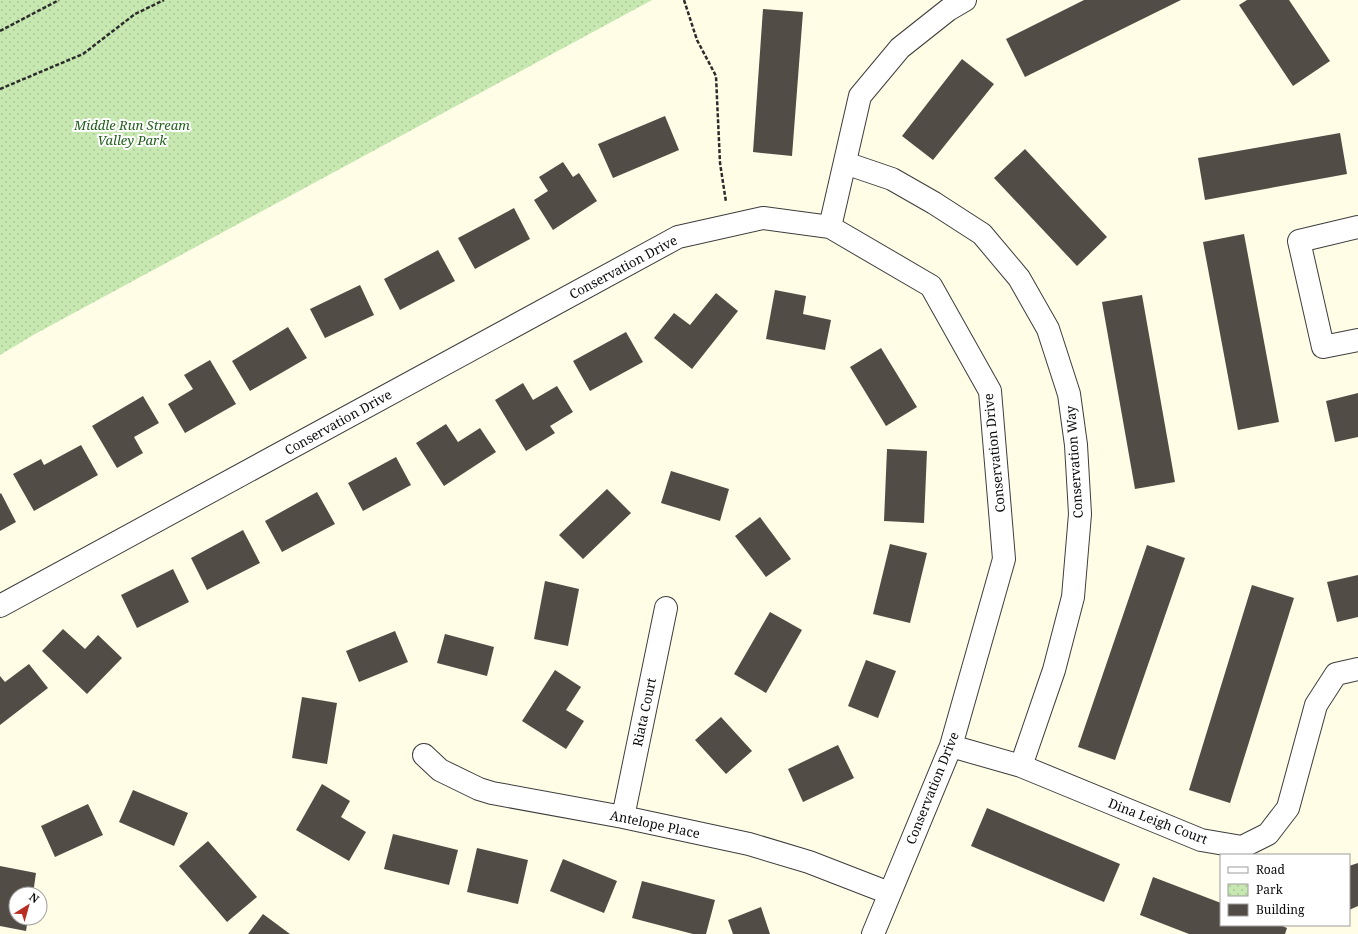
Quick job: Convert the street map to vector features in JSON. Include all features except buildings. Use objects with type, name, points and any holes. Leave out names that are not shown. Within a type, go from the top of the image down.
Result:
[{"type":"street","points":[[830,227],[860,96],[900,48],[948,10],[965,0]]},
{"type":"street","name":"Conservation Way","points":[[845,163],[892,179],[934,203],[982,234],[1018,278],[1048,329],[1069,394],[1076,445],[1080,514],[1073,597],[1054,670],[1020,766]]},
{"type":"street","name":"Conservation Drive","points":[[0,606],[678,237],[763,218],[830,227],[931,286],[990,390],[1004,559],[951,746],[873,934]]},
{"type":"street","points":[[1358,227],[1299,241],[1323,347],[1358,340]]},
{"type":"street","name":"Riata Court","points":[[623,817],[666,608]]},
{"type":"street","name":"Dina Leigh Court","points":[[951,746],[1020,766],[1201,840],[1242,847],[1268,834],[1288,808],[1316,705],[1336,674],[1358,669]]},
{"type":"street","name":"Antelope Place","points":[[424,754],[440,770],[479,789],[492,793],[623,817],[749,844],[809,862],[889,893]]},
{"type":"path","points":[[0,31],[59,0]]},
{"type":"path","points":[[0,89],[83,54],[135,14],[164,0]]},
{"type":"path","points":[[684,0],[697,40],[716,76],[720,163],[729,226]]},
{"type":"green space","name":"Middle Run Stream Valley Park","points":[[0,0],[652,0],[35,334],[0,355]]}]
